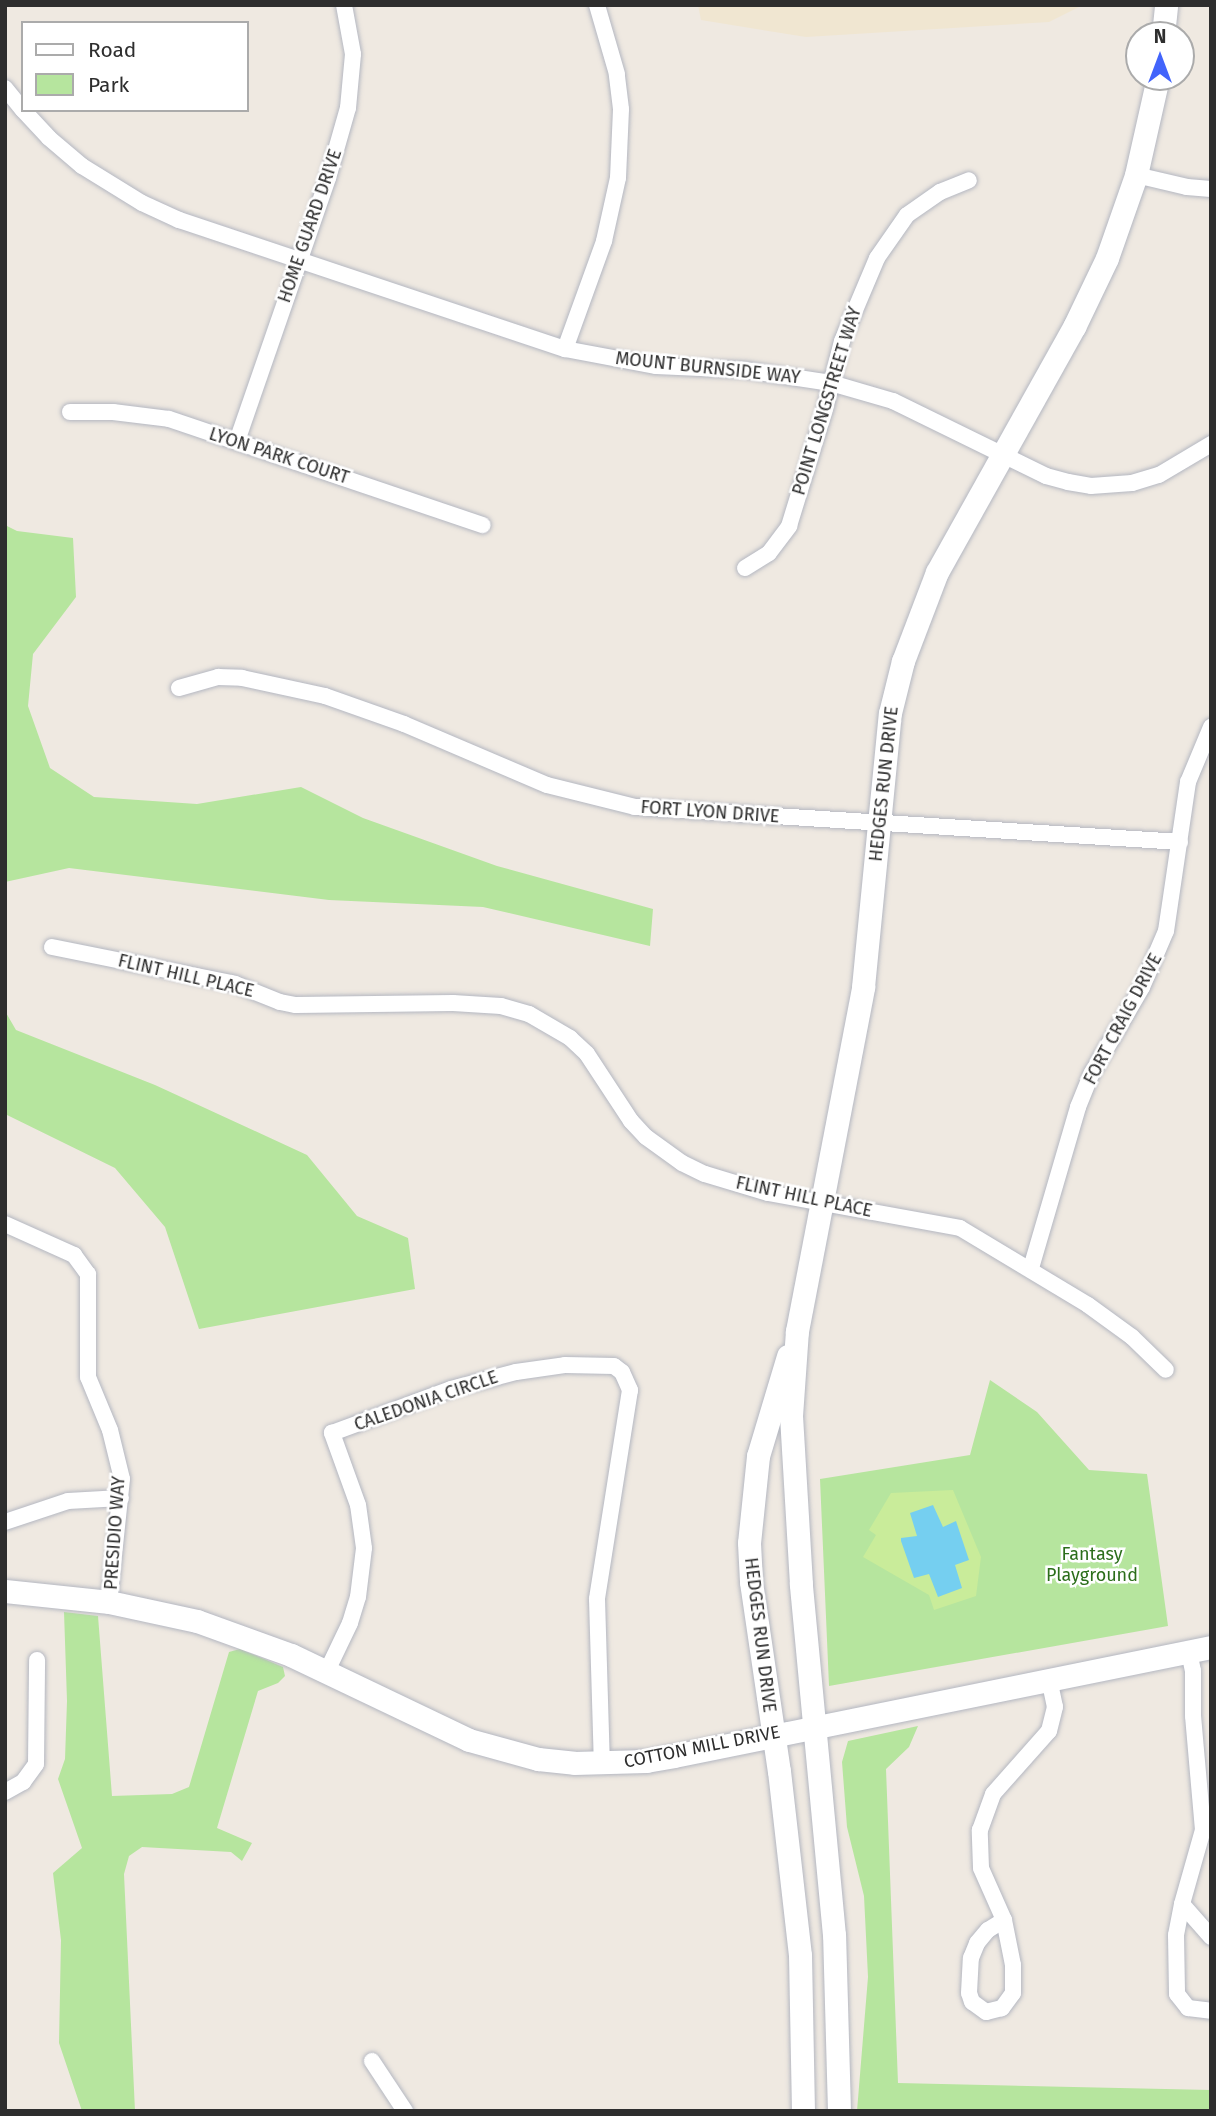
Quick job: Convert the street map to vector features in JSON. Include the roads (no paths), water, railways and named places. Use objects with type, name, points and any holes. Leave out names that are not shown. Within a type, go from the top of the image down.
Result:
[{"type":"street","name":"HOME GUARD DRIVE","points":[[237,441],[328,178],[348,108],[352,54],[344,5]]},
{"type":"street","points":[[565,349],[604,242],[618,178],[621,120],[617,74],[597,5]]},
{"type":"street","name":"MOUNT BURNSIDE WAY","points":[[5,89],[21,108]]},
{"type":"street","name":"HEDGES RUN DRIVE","points":[[803,2111],[803,1994],[792,1884],[751,1582],[751,1503],[758,1456],[797,1331],[863,987],[890,713],[903,661],[937,572],[1096,281],[1122,222],[1136,175],[1155,91]]},
{"type":"street","name":"MOUNT BURNSIDE WAY","points":[[25,112],[55,144],[82,166],[142,203],[179,219],[565,349],[656,366],[745,370],[831,383],[892,401],[1003,455],[1068,482],[1114,486],[1159,475],[1211,444]]},
{"type":"street","points":[[1136,175],[1187,187],[1211,188]]},
{"type":"street","name":"POINT LONGSTREET WAY","points":[[746,568],[769,553],[789,526],[857,299],[892,233],[920,204],[969,180]]},
{"type":"street","name":"LYON PARK COURT","points":[[71,412],[113,412],[169,419],[482,525]]},
{"type":"street","name":"FORT LYON DRIVE","points":[[179,688],[218,677],[242,678],[326,696],[370,710],[547,785],[635,807],[1180,842]]},
{"type":"street","name":"FORT CRAIG DRIVE","points":[[1031,1268],[1078,1107],[1092,1073],[1142,987],[1166,931],[1188,782],[1211,727]]},
{"type":"street","name":"FLINT HILL PLACE","points":[[52,947],[235,984],[280,1002],[296,1005],[453,1003],[501,1006],[528,1014],[570,1038],[587,1054],[631,1121],[666,1153],[705,1174],[768,1193],[960,1228],[1031,1268],[1132,1337],[1166,1370]]},
{"type":"street","name":"PRESIDIO WAY","points":[[5,1224],[74,1255],[88,1274],[88,1377],[119,1460],[122,1479],[109,1602]]},
{"type":"street","name":"HEDGES RUN DRIVE","points":[[797,1331],[791,1448],[837,1992],[839,2111]]},
{"type":"street","name":"CALEDONIA CIRCLE","points":[[327,1671],[350,1623],[358,1597],[363,1548],[358,1505],[332,1433],[451,1389],[502,1375],[565,1365],[614,1366],[622,1372],[630,1390],[597,1599],[602,1764]]},
{"type":"street","points":[[5,1522],[68,1501],[121,1498]]},
{"type":"street","name":"COTTON MILL DRIVE","points":[[5,1591],[109,1602],[206,1624],[245,1636],[327,1671],[469,1740],[538,1759],[602,1764],[655,1759],[1200,1649]]},
{"type":"street","points":[[1200,1649],[1193,1671],[1193,1716],[1203,1830],[1176,1935],[1177,1994],[1188,2008],[1211,2011]]},
{"type":"street","points":[[5,1792],[23,1782],[36,1764],[37,1660]]},
{"type":"street","points":[[1004,1920],[988,1930],[977,1942],[971,1958],[969,1993],[972,2002],[986,2012],[1002,2008],[1013,1993],[1013,1965],[1004,1920],[981,1868],[980,1830],[993,1794],[1049,1731],[1055,1707],[1049,1679]]},
{"type":"street","points":[[792,1884],[828,1880]]},
{"type":"street","points":[[1182,1904],[1211,1937]]},
{"type":"street","points":[[372,2061],[405,2111]]},
{"type":"water","points":[[933,1505],[943,1527],[956,1521],[969,1560],[955,1565],[962,1588],[938,1597],[929,1574],[914,1578],[901,1541],[901,1538],[917,1536],[910,1513]]},
{"type":"park label","name":"Fantasy Playground","points":[[1092,1565]]}]
